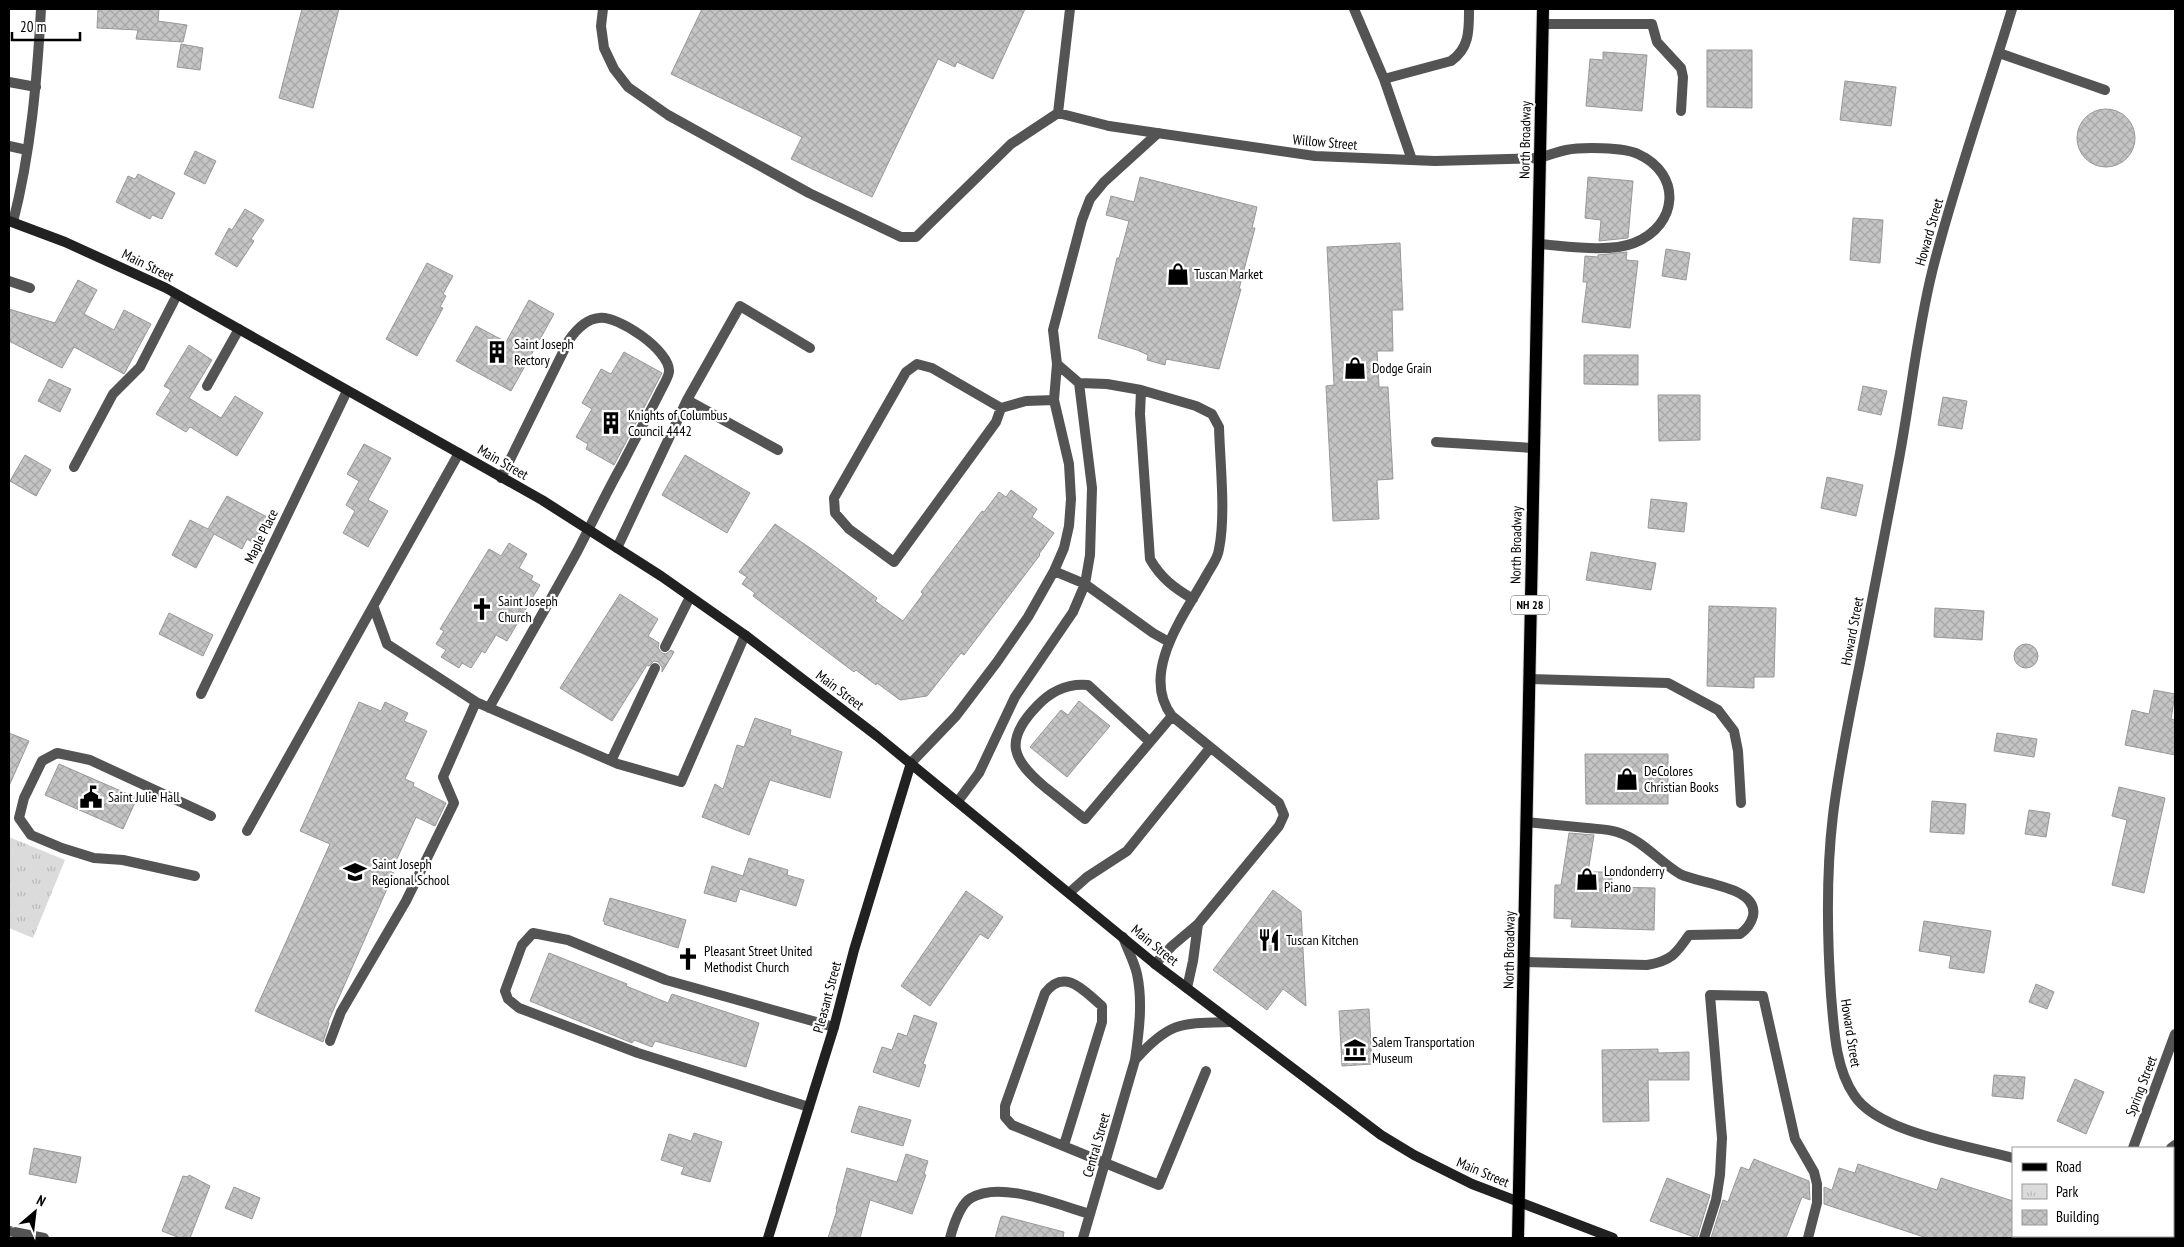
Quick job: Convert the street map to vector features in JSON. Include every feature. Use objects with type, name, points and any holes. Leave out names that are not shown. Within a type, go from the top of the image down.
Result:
[{"type":"main road","name":"North Broadway","points":[[1518,1201],[1543,9]]},
{"type":"main road","name":"Main Street","points":[[11,221],[117,264],[177,295],[459,453],[588,529],[745,635],[911,763],[1155,964],[1381,1135],[1443,1171],[1483,1189],[1613,1238]]},
{"type":"main road","name":"Pleasant Street","points":[[768,1238],[834,1027],[854,950],[911,763]]},
{"type":"main road","name":"NH 28","points":[[1518,1201],[1518,1238]]},
{"type":"street","points":[[11,221],[27,150],[36,87],[41,9]]},
{"type":"street","points":[[603,9],[601,26],[604,48],[614,69],[628,87],[668,115],[693,129],[809,192],[900,237],[916,237],[1011,144],[1058,113],[1070,9]]},
{"type":"street","points":[[1354,9],[1384,80],[1412,160]]},
{"type":"street","points":[[1384,80],[1452,61],[1460,55],[1466,45],[1469,9]]},
{"type":"street","name":"Howard Street","points":[[2012,9],[1945,222],[1920,331],[1900,455],[1837,790],[1833,817],[1828,928],[1834,1027],[1841,1066],[1856,1099],[1867,1110],[1885,1122],[1906,1130],[2012,1158]]},
{"type":"street","points":[[1543,24],[1652,24],[1657,42],[1681,68],[1684,77],[1681,111]]},
{"type":"street","points":[[1999,53],[2105,90]]},
{"type":"street","points":[[9,82],[36,87]]},
{"type":"street","name":"Willow Street","points":[[1058,113],[1109,126],[1295,154],[1412,160],[1540,158]]},
{"type":"street","points":[[911,763],[956,716],[997,662],[1028,616],[1054,571],[1064,548],[1069,526],[1071,499],[1069,464],[1054,400],[1057,364],[1053,330],[1082,220],[1090,199],[1104,182],[1158,133]]},
{"type":"street","points":[[9,146],[27,150]]},
{"type":"street","points":[[1539,244],[1605,247],[1635,242],[1658,228],[1665,216],[1670,194],[1661,170],[1637,153],[1621,149],[1567,150],[1540,158]]},
{"type":"street","points":[[9,281],[30,288]]},
{"type":"street","points":[[74,467],[113,394],[140,367],[177,295]]},
{"type":"street","points":[[617,548],[688,400],[740,306],[810,348]]},
{"type":"street","points":[[489,708],[588,529],[669,373],[668,363],[662,354],[629,328],[612,320],[600,317],[590,320],[577,329],[569,340],[501,478]]},
{"type":"street","points":[[207,386],[239,329]]},
{"type":"street","points":[[1001,408],[996,422],[894,562],[850,529],[835,513],[834,498],[906,372],[917,364],[932,368],[1001,408],[1026,401],[1054,400]]},
{"type":"street","points":[[1057,364],[1079,383],[1107,384],[1141,390],[1196,406],[1212,414],[1219,427],[1222,534],[1219,552],[1168,642],[1163,659],[1160,694],[1164,706],[1172,716],[1279,802],[1284,814],[1279,826],[1198,924],[1172,946],[1155,964]]},
{"type":"street","points":[[958,801],[979,773],[1015,698],[1073,612],[1085,584],[1090,555],[1092,488],[1079,383]]},
{"type":"street","points":[[1141,390],[1140,414],[1150,559],[1159,575],[1174,588],[1193,599]]},
{"type":"street","name":"Maple Place","points":[[201,694],[346,391]]},
{"type":"street","points":[[688,400],[778,450]]},
{"type":"street","points":[[1436,442],[1534,448]]},
{"type":"street","points":[[247,831],[374,608],[459,453]]},
{"type":"street","points":[[1054,571],[1085,584],[1168,642]]},
{"type":"street","points":[[665,647],[690,597]]},
{"type":"street","points":[[374,608],[387,644],[476,702],[611,761],[681,782],[745,635]]},
{"type":"street","points":[[611,761],[655,668]]},
{"type":"street","points":[[1530,678],[1668,683],[1718,710],[1734,731],[1738,751],[1741,803]]},
{"type":"street","points":[[1149,741],[1088,685],[1074,684],[1061,688],[1045,698],[1031,713],[1019,732],[1015,746],[1018,759],[1026,772],[1085,819],[1172,716]]},
{"type":"street","points":[[330,1041],[341,1012],[406,901],[454,803],[443,777],[476,702]]},
{"type":"street","points":[[1069,893],[1087,877],[1127,851],[1210,748]]},
{"type":"street","points":[[195,876],[123,860],[94,858],[62,848],[31,835],[19,818],[22,805],[42,761],[57,752],[90,760],[211,816]]},
{"type":"street","points":[[1524,962],[1647,965],[1660,963],[1670,959],[1689,935],[1740,934],[1752,922],[1754,913],[1752,904],[1740,893],[1728,888],[1692,880],[1666,864],[1641,843],[1628,836],[1614,831],[1526,822]]},
{"type":"street","points":[[1187,988],[1198,924]]},
{"type":"street","points":[[809,1107],[638,1053],[519,1008],[508,999],[505,991],[522,946],[533,933],[568,940],[666,980],[834,1027]]},
{"type":"street","name":"Central Street","points":[[1083,1238],[1135,1060],[1140,1029],[1137,974],[1123,937]]},
{"type":"street","points":[[1064,1146],[1102,1022],[1102,1006],[1074,984],[1062,981],[1051,985],[1045,993],[1005,1106],[1005,1117],[1012,1125],[1159,1185],[1206,1071]]},
{"type":"street","points":[[1704,1238],[1716,1200],[1720,1175],[1722,1138],[1710,995],[1763,996],[1795,1139],[1814,1172],[1817,1184],[1817,1203],[1808,1238]]},
{"type":"street","name":"Central Street","points":[[1135,1060],[1151,1042],[1177,1025],[1230,1022]]},
{"type":"street","name":"Spring Street","points":[[2133,1147],[2175,1034]]},
{"type":"street","points":[[950,1238],[954,1222],[969,1198],[987,1192],[1009,1191],[1090,1214]]},
{"type":"street","points":[[9,1230],[44,1238]]},
{"type":"street","points":[[2134,1237],[2155,1238]]},
{"type":"green space","points":[[9,837],[65,860],[33,938],[9,928]]},
{"type":"building","points":[[98,9],[159,9],[158,21],[187,25],[183,42],[136,39],[138,30],[97,28]]},
{"type":"building","points":[[302,9],[339,9],[313,108],[279,98]]},
{"type":"building","points":[[702,9],[1025,9],[993,79],[957,62],[955,67],[938,59],[872,197],[791,159],[802,137],[671,74]]},
{"type":"building","points":[[181,44],[203,48],[200,70],[177,67]]},
{"type":"building","points":[[1707,50],[1752,50],[1752,108],[1707,107]]},
{"type":"building","points":[[1603,52],[1647,55],[1642,111],[1586,106],[1590,59],[1603,60]]},
{"type":"building","points":[[1845,81],[1896,87],[1891,126],[1840,120]]},
{"type":"building","points":[[2106,109],[2122,114],[2130,122],[2135,138],[2130,154],[2122,162],[2106,167],[2090,162],[2082,154],[2077,138],[2082,122],[2090,114]]},
{"type":"building","points":[[195,151],[216,161],[205,184],[184,174]]},
{"type":"building","points":[[138,174],[175,193],[162,219],[152,215],[150,219],[116,202],[128,176],[135,179]]},
{"type":"building","name":"Tuscan Market","points":[[1140,177],[1257,207],[1252,228],[1255,228],[1239,289],[1241,289],[1219,369],[1166,359],[1165,365],[1147,360],[1148,355],[1137,350],[1098,338],[1117,258],[1119,258],[1129,221],[1106,215],[1111,196],[1134,202]]},
{"type":"building","points":[[1588,177],[1633,181],[1628,238],[1599,241],[1601,220],[1585,218]]},
{"type":"building","points":[[245,209],[264,220],[251,239],[254,241],[237,267],[215,254],[229,228],[232,230]]},
{"type":"building","points":[[1853,218],[1883,220],[1880,263],[1850,260]]},
{"type":"building","name":"Dodge Grain","points":[[1400,243],[1403,310],[1392,310],[1393,351],[1377,351],[1379,387],[1388,387],[1393,479],[1377,480],[1379,519],[1333,521],[1326,386],[1334,385],[1327,247]]},
{"type":"building","points":[[1666,249],[1690,253],[1686,280],[1662,276]]},
{"type":"building","points":[[1627,252],[1626,260],[1638,261],[1630,328],[1582,322],[1587,282],[1583,282],[1585,256],[1598,257],[1598,255]]},
{"type":"building","points":[[427,263],[453,276],[443,294],[446,296],[440,307],[443,308],[417,356],[386,339]]},
{"type":"building","points":[[78,280],[97,290],[84,314],[114,330],[124,310],[151,324],[124,374],[74,347],[62,368],[9,341],[9,309],[55,323]]},
{"type":"building","name":"Saint Joseph Rectory","points":[[529,300],[554,314],[511,391],[456,361],[476,326],[506,342]]},
{"type":"building","points":[[189,345],[212,360],[189,398],[221,418],[235,396],[263,413],[237,456],[190,427],[186,432],[156,414],[171,390],[164,386]]},
{"type":"building","name":"Knights of Columbus Council 4442","points":[[624,352],[662,373],[614,465],[586,449],[588,444],[576,437],[592,409],[582,403],[601,369],[611,374]]},
{"type":"building","points":[[1584,355],[1638,355],[1638,385],[1584,384]]},
{"type":"building","points":[[49,379],[71,389],[60,412],[38,401]]},
{"type":"building","points":[[1863,386],[1887,391],[1881,415],[1858,410]]},
{"type":"building","points":[[1658,395],[1700,395],[1700,440],[1659,441]]},
{"type":"building","points":[[1943,397],[1967,401],[1962,429],[1938,425]]},
{"type":"building","points":[[364,444],[391,458],[368,500],[388,511],[368,547],[343,533],[355,511],[346,505],[359,481],[347,474]]},
{"type":"building","points":[[25,455],[51,470],[36,496],[10,481]]},
{"type":"building","points":[[685,455],[750,493],[727,533],[662,495]]},
{"type":"building","points":[[1827,477],[1863,485],[1856,516],[1821,508]]},
{"type":"building","points":[[1011,490],[1037,509],[1032,517],[1054,533],[1040,555],[964,655],[961,653],[927,696],[900,700],[856,670],[854,672],[753,596],[755,593],[742,584],[747,577],[739,572],[775,524],[877,598],[875,601],[903,621],[923,594],[921,592],[982,511],[984,512],[999,492],[1006,497]]},
{"type":"building","points":[[227,496],[269,518],[255,544],[247,539],[242,549],[214,534],[196,568],[172,555],[190,520],[208,529]]},
{"type":"building","points":[[1651,499],[1687,503],[1684,532],[1648,528]]},
{"type":"building","name":"Saint Joseph Church","points":[[509,543],[527,554],[519,568],[533,576],[531,580],[540,585],[507,641],[496,635],[485,653],[482,651],[471,668],[462,663],[459,668],[441,657],[446,650],[436,644],[444,631],[440,629],[489,549],[501,556]]},
{"type":"building","points":[[1591,552],[1656,563],[1651,590],[1586,580]]},
{"type":"building","points":[[620,594],[658,619],[648,636],[659,643],[658,648],[662,653],[666,654],[671,650],[674,652],[662,672],[662,667],[658,662],[654,661],[649,666],[647,665],[612,721],[560,688]]},
{"type":"building","points":[[1709,606],[1776,608],[1774,677],[1754,677],[1754,688],[1707,686]]},
{"type":"building","points":[[1935,608],[1984,611],[1982,640],[1934,637]]},
{"type":"building","points":[[169,613],[213,635],[203,656],[159,634]]},
{"type":"building","points":[[2026,644],[2035,647],[2038,656],[2035,665],[2026,668],[2017,665],[2014,656],[2017,647]]},
{"type":"building","points":[[2154,690],[2175,694],[2171,719],[2175,720],[2175,755],[2125,745],[2132,710],[2149,714]]},
{"type":"building","points":[[1079,701],[1110,726],[1067,777],[1030,747],[1061,710],[1068,715]]},
{"type":"building","name":"Saint Joseph Regional School","points":[[359,702],[381,711],[385,702],[408,713],[404,721],[427,731],[405,779],[414,783],[413,786],[446,803],[435,826],[416,817],[391,872],[394,873],[328,1022],[323,1042],[255,1011],[330,844],[300,831]]},
{"type":"building","points":[[755,718],[791,730],[790,735],[842,752],[830,798],[770,780],[749,835],[702,817],[715,784],[723,789],[737,745],[744,747]]},
{"type":"building","points":[[9,733],[29,741],[9,786]]},
{"type":"building","points":[[1997,733],[2037,739],[2034,757],[1994,751]]},
{"type":"building","name":"DeColores Christian Books","points":[[1585,754],[1668,754],[1668,804],[1586,804]]},
{"type":"building","name":"Saint Julie Hall","points":[[59,764],[137,798],[123,829],[45,795]]},
{"type":"building","points":[[2119,787],[2165,798],[2144,893],[2112,885],[2127,820],[2112,816]]},
{"type":"building","points":[[1932,801],[1966,804],[1964,834],[1930,832]]},
{"type":"building","points":[[2029,810],[2050,813],[2046,837],[2025,834]]},
{"type":"building","name":"Londonderry Piano","points":[[1569,833],[1594,835],[1588,872],[1612,872],[1612,887],[1655,888],[1654,930],[1571,927],[1572,919],[1554,918],[1555,885],[1561,885]]},
{"type":"building","points":[[749,858],[788,870],[787,875],[804,880],[796,906],[740,889],[736,902],[704,893],[712,866],[743,876]]},
{"type":"building","name":"Tuscan Kitchen","points":[[1273,890],[1301,911],[1306,1006],[1283,989],[1267,1010],[1213,970]]},
{"type":"building","points":[[966,891],[1003,917],[988,939],[980,934],[930,1006],[901,986]]},
{"type":"building","points":[[610,898],[686,920],[678,948],[604,924],[605,922],[603,921]]},
{"type":"building","points":[[1924,921],[1991,931],[1984,973],[1949,968],[1951,956],[1919,951]]},
{"type":"building","points":[[549,953],[627,984],[626,986],[668,1003],[672,994],[759,1023],[746,1067],[655,1041],[652,1047],[634,1040],[632,1043],[530,1001]]},
{"type":"building","points":[[2036,984],[2054,992],[2047,1009],[2029,1002]]},
{"type":"building","points":[[1369,1009],[1372,1064],[1342,1066],[1339,1011]]},
{"type":"building","points":[[914,1015],[937,1023],[923,1064],[926,1065],[919,1087],[873,1072],[882,1047],[892,1050],[898,1033],[907,1036]]},
{"type":"building","points":[[1658,1049],[1658,1053],[1689,1052],[1689,1080],[1648,1080],[1649,1121],[1603,1122],[1602,1050]]},
{"type":"building","points":[[1994,1075],[2025,1077],[2023,1099],[1992,1096]]},
{"type":"building","points":[[2075,1079],[2104,1092],[2086,1134],[2057,1121]]},
{"type":"building","points":[[859,1106],[911,1120],[903,1146],[851,1132]]},
{"type":"building","points":[[694,1133],[722,1142],[710,1182],[681,1174],[684,1167],[661,1160],[669,1134],[691,1141]]},
{"type":"building","points":[[34,1148],[81,1157],[76,1183],[29,1174]]},
{"type":"building","points":[[906,1154],[928,1161],[924,1174],[926,1175],[912,1214],[870,1200],[860,1238],[828,1238],[847,1168],[897,1182]]},
{"type":"building","points":[[1754,1159],[1809,1181],[1810,1200],[1802,1197],[1786,1238],[1711,1238],[1723,1200],[1728,1202],[1741,1167],[1749,1170]]},
{"type":"building","points":[[1858,1164],[1937,1190],[1941,1178],[2012,1201],[2013,1238],[1927,1238],[1824,1204],[1824,1187],[1832,1190],[1839,1168],[1855,1173]]},
{"type":"building","points":[[189,1175],[210,1186],[190,1238],[180,1238],[162,1231],[183,1176],[188,1177]]},
{"type":"building","points":[[1667,1178],[1710,1195],[1697,1238],[1650,1221]]},
{"type":"building","points":[[234,1187],[260,1198],[252,1219],[225,1208]]},
{"type":"building","points":[[1001,1217],[1064,1232],[1063,1238],[995,1238]]},
{"type":"place","name":"Tuscan Market","points":[[1178,274]]},
{"type":"place","name":"Saint Joseph Rectory","points":[[497,352]]},
{"type":"place","name":"Dodge Grain","points":[[1355,368]]},
{"type":"place","name":"Knights of Columbus Council 4442","points":[[611,423]]},
{"type":"place","name":"Saint Joseph Church","points":[[482,609]]},
{"type":"place","name":"DeColores Christian Books","points":[[1627,779]]},
{"type":"place","name":"Saint Julie Hall","points":[[91,797]]},
{"type":"place","name":"Saint Joseph Regional School","points":[[355,872]]},
{"type":"place","name":"Londonderry Piano","points":[[1587,879]]},
{"type":"place","name":"Tuscan Kitchen","points":[[1269,940]]},
{"type":"place","name":"Pleasant Street United Methodist Church","points":[[688,959]]},
{"type":"place","name":"Salem Transportation Museum","points":[[1355,1050]]}]
